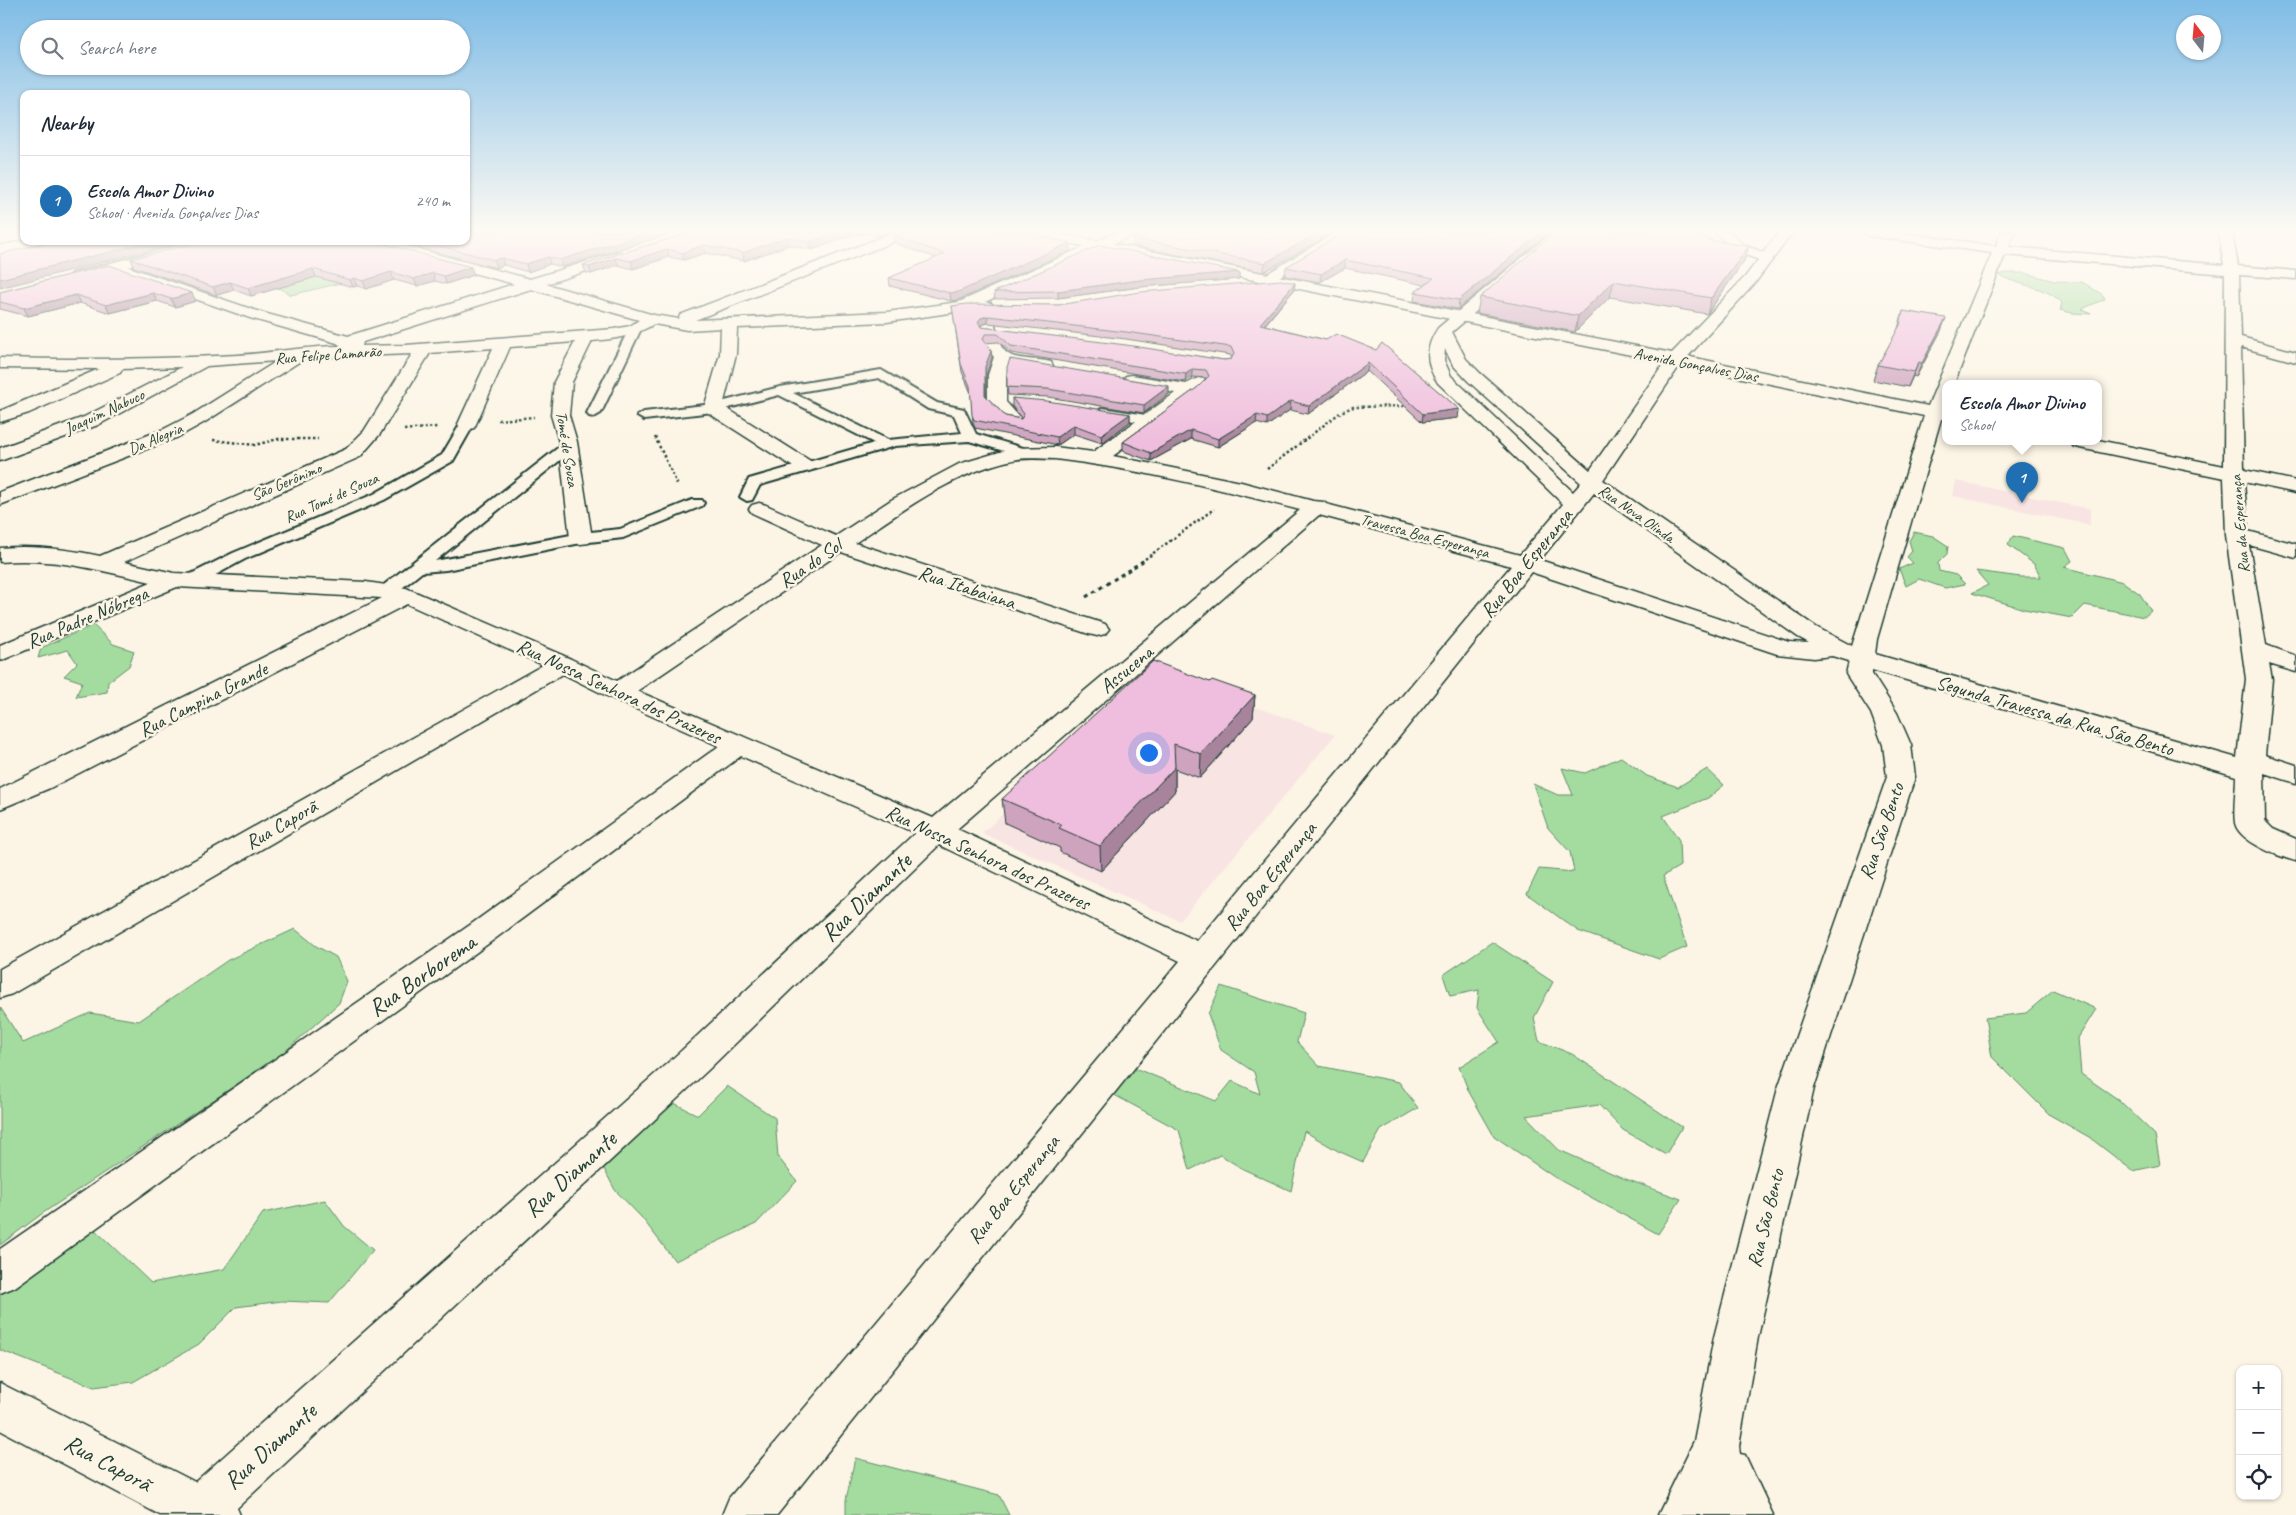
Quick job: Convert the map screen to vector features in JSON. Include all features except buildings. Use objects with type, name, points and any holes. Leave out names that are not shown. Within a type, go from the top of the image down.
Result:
[{"type":"street","points":[[222,303],[255,314],[350,340],[373,350]]},
{"type":"street","points":[[307,353],[471,303]]},
{"type":"street","points":[[598,303],[663,321],[687,325],[887,316],[963,306],[1003,306]]},
{"type":"street","name":"Rua Felipe Camarão","points":[[0,363],[38,365],[206,361],[614,334],[663,321],[713,303]]},
{"type":"street","points":[[963,306],[970,303]]},
{"type":"street","name":"Avenida Gonçalves Dias","points":[[1390,303],[1940,413]]},
{"type":"street","name":"Rua Nova Olinda","points":[[1477,303],[1444,331],[1435,350],[1436,366],[1444,378],[1583,493],[1807,632],[1834,648],[1861,659]]},
{"type":"street","name":"Rua Boa Esperança","points":[[746,1515],[1583,493],[1676,359],[1729,303]]},
{"type":"street","name":"Rua São Bento","points":[[1952,380],[1981,303]]},
{"type":"street","name":"Rua da Esperança","points":[[2232,303],[2234,474],[2237,535],[2259,679],[2248,816],[2250,824],[2263,836],[2296,851]]},
{"type":"street","points":[[986,306],[989,341],[1003,357],[998,375],[1006,401],[997,403],[1014,421]]},
{"type":"street","points":[[729,324],[728,354],[713,408],[805,466]]},
{"type":"street","points":[[988,330],[1008,332]]},
{"type":"street","name":"Rua Nova Olinda","points":[[1444,331],[1459,361],[1583,493]]},
{"type":"street","name":"Tomé de Souza","points":[[580,538],[569,446],[560,415],[563,382],[586,336]]},
{"type":"street","points":[[2233,340],[2296,357]]},
{"type":"street","points":[[467,424],[504,342]]},
{"type":"street","name":"São Gerônimo","points":[[104,563],[229,506],[354,453],[371,434],[424,348]]},
{"type":"street","name":"Da Alegria","points":[[0,499],[171,433],[307,353]]},
{"type":"street","points":[[1002,359],[1057,368]]},
{"type":"street","name":"Joaquim Nabuco","points":[[0,456],[91,420],[206,361]]},
{"type":"street","points":[[0,417],[23,409],[126,363]]},
{"type":"street","points":[[1097,458],[1152,420],[1210,372]]},
{"type":"street","points":[[1114,377],[1190,390]]},
{"type":"street","name":"Rua São Bento","points":[[1682,1515],[1716,1446],[1736,1337],[1796,1088],[1901,777],[1897,745],[1884,713],[1859,674],[1877,597],[1940,413]]},
{"type":"street","points":[[2094,445],[2296,487]]},
{"type":"street","name":"Rua do Sol","points":[[618,692],[898,504],[966,468],[1020,454],[1055,453],[1097,458]]},
{"type":"street","name":"Travessa Boa Esperança","points":[[1097,458],[1317,506],[1527,562],[1786,649],[1814,652],[1834,648]]},
{"type":"street","name":"Rua Itabaiana","points":[[753,503],[837,544],[1097,629]]},
{"type":"street","name":"Assucena","points":[[936,831],[1317,506]]},
{"type":"street","points":[[2237,535],[2296,550]]},
{"type":"street","name":"Rua Nossa Senhora dos Prazeres","points":[[0,555],[22,553],[69,556],[182,580],[366,589],[396,594],[562,664],[618,692],[936,831],[1203,958]]},
{"type":"street","name":"Rua Padre Nóbrega","points":[[0,654],[182,580]]},
{"type":"street","name":"Rua Campina Grande","points":[[0,800],[48,778],[396,594]]},
{"type":"street","points":[[2253,649],[2296,665]]},
{"type":"street","name":"Segunda Travessa da Rua São Bento","points":[[1861,659],[2251,765],[2296,774]]},
{"type":"street","name":"Rua Caporã","points":[[0,985],[562,664]]},
{"type":"street","name":"Rua Borborema","points":[[0,1273],[481,933],[738,745]]},
{"type":"street","name":"Rua Diamante","points":[[208,1513],[694,1061],[936,831]]},
{"type":"street","name":"Rua Caporã","points":[[0,1406],[208,1513]]},
{"type":"street","points":[[1716,1446],[1749,1515]]},
{"type":"street","name":"Rua São Bento","points":[[1716,1446],[1727,1515]]},
{"type":"lane","points":[[594,412],[635,329]]},
{"type":"lane","points":[[644,416],[713,408],[780,391],[881,374],[933,406],[959,412],[970,437]]},
{"type":"lane","points":[[780,391],[886,444]]},
{"type":"lane","points":[[1086,409],[1152,420]]},
{"type":"lane","name":"Rua Tomé de Souza","points":[[182,580],[379,497],[448,458],[467,424]]},
{"type":"lane","points":[[753,503],[754,482],[886,444],[970,437],[1020,454]]},
{"type":"lane","points":[[396,594],[417,567],[569,446]]},
{"type":"lane","points":[[417,567],[446,565],[580,538],[623,533],[697,503]]},
{"type":"shaded area","points":[[1956,481],[2090,509],[2090,525],[1953,496]]},
{"type":"shaded area","points":[[1156,672],[1335,735],[1180,921],[982,833]]},
{"type":"green space","points":[[2062,303],[2096,303],[2082,309],[2091,314],[2060,310]]},
{"type":"green space","points":[[1914,532],[1933,536],[1948,546],[1947,554],[1938,563],[1939,571],[1956,575],[1965,584],[1945,588],[1919,579],[1906,586],[1899,569],[1913,563],[1907,557],[1912,551],[1909,541]]},
{"type":"green space","points":[[2013,536],[2065,548],[2072,561],[2064,567],[2123,582],[2140,594],[2151,611],[2144,617],[2085,605],[2072,618],[2024,609],[1972,593],[1988,585],[1976,571],[2021,577],[2041,577],[2034,564],[2008,545]]},
{"type":"green space","points":[[93,625],[113,644],[134,651],[129,666],[108,682],[107,692],[76,697],[82,682],[64,676],[77,663],[68,650],[38,658],[41,648]]},
{"type":"green space","points":[[1621,757],[1647,776],[1678,787],[1707,769],[1724,785],[1708,798],[1663,816],[1679,840],[1680,866],[1663,876],[1687,947],[1659,959],[1578,931],[1527,894],[1539,869],[1574,872],[1570,852],[1548,828],[1533,784],[1558,795],[1573,795],[1562,768],[1585,773]]},
{"type":"green space","points":[[295,929],[316,946],[336,957],[347,981],[339,1003],[280,1056],[43,1213],[0,1245],[0,1007],[23,1043],[90,1013],[139,1021],[228,960]]},
{"type":"green space","points":[[1492,942],[1553,982],[1534,1018],[1539,1041],[1572,1054],[1682,1127],[1666,1154],[1623,1130],[1599,1105],[1526,1116],[1559,1150],[1623,1178],[1681,1199],[1658,1234],[1554,1177],[1494,1136],[1469,1092],[1459,1067],[1499,1042],[1477,1008],[1479,990],[1450,996],[1443,975]]},
{"type":"green space","points":[[1221,986],[1304,1013],[1297,1042],[1319,1066],[1399,1082],[1418,1108],[1381,1130],[1363,1162],[1338,1151],[1304,1131],[1291,1191],[1243,1169],[1220,1155],[1190,1170],[1179,1130],[1107,1091],[1132,1067],[1216,1101],[1232,1081],[1260,1094],[1254,1072],[1221,1050],[1208,1014]]},
{"type":"green space","points":[[2053,990],[2096,1009],[2078,1038],[2081,1074],[2119,1100],[2155,1135],[2160,1165],[2133,1171],[2089,1137],[2050,1115],[1992,1057],[1985,1018],[2026,1013]]},
{"type":"green space","points":[[727,1086],[775,1118],[778,1157],[797,1181],[756,1224],[675,1261],[642,1218],[615,1190],[602,1165],[672,1102],[698,1115]]},
{"type":"green space","points":[[325,1200],[344,1226],[373,1250],[329,1303],[282,1301],[236,1307],[199,1344],[133,1382],[94,1387],[0,1350],[0,1290],[92,1227],[151,1283],[224,1269],[263,1213]]},
{"type":"green space","points":[[855,1458],[999,1495],[1009,1515],[846,1515],[846,1500]]},
{"type":"place","name":"Escola Amor Divino","points":[[2022,503]]}]
